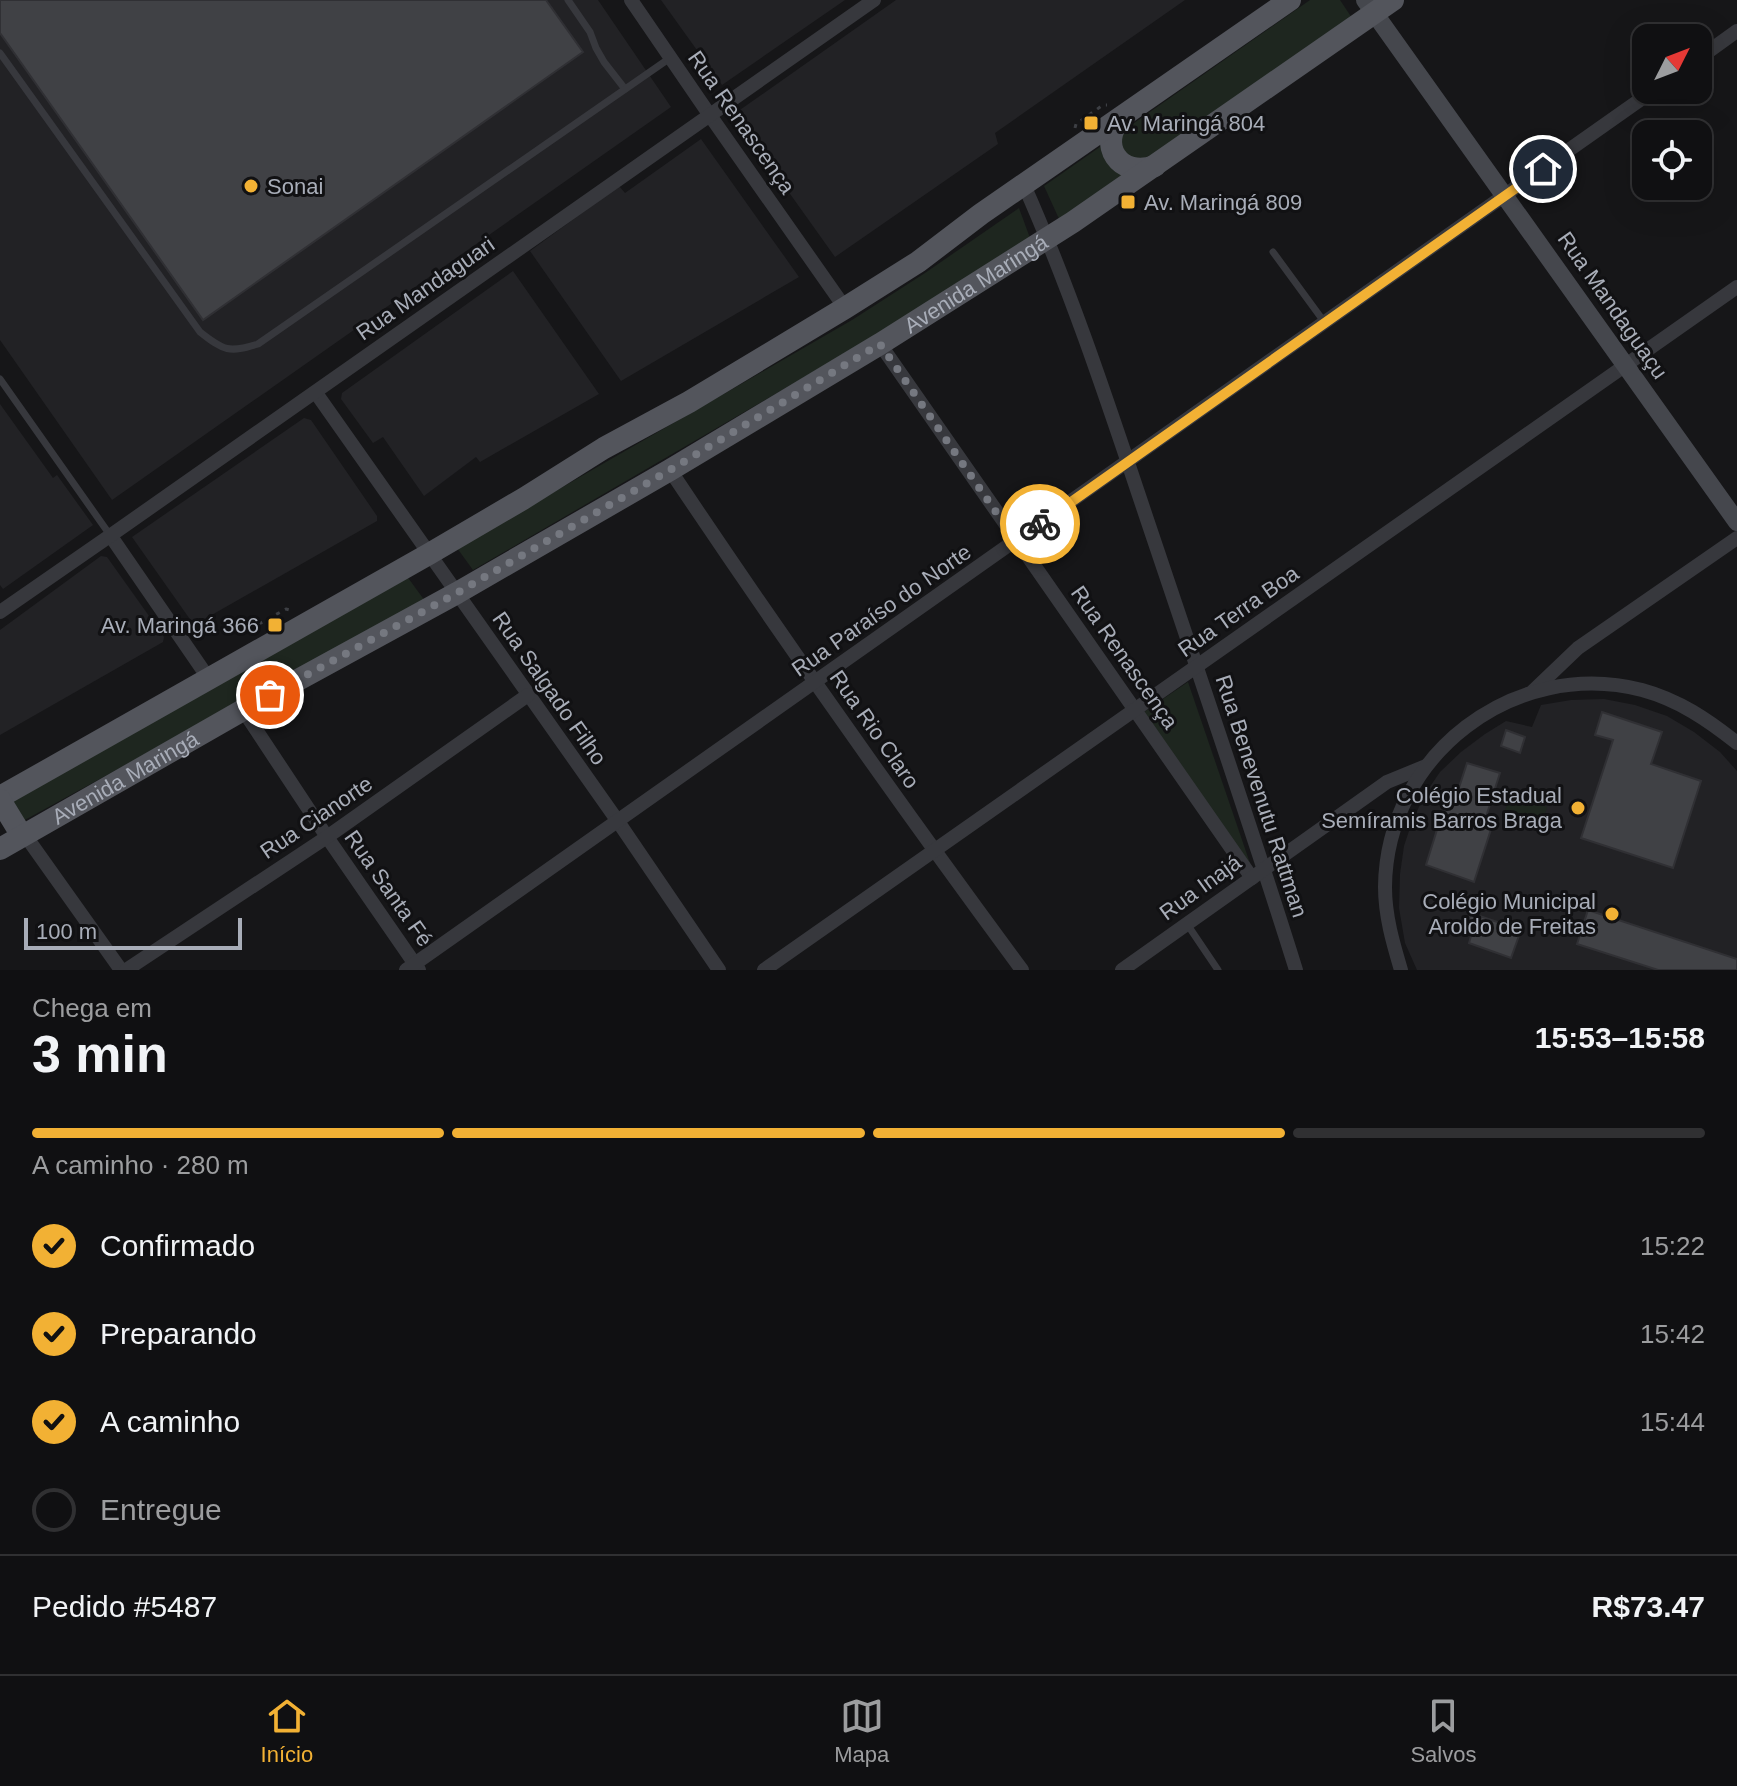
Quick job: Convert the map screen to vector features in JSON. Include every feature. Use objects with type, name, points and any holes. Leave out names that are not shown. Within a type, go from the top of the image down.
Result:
[{"type":"main road","name":"Avenida Maringá","points":[[0,798],[429,554],[845,308],[918,262],[1290,0]]},
{"type":"main road","name":"Avenida Maringá","points":[[0,849],[243,710],[457,593],[880,344],[1048,239],[1155,166],[1370,6],[1393,0]]},
{"type":"main road","points":[[1123,117],[1111,135],[1115,157],[1133,169],[1144,170],[1155,166]]},
{"type":"main road","points":[[0,798],[24,836]]},
{"type":"street","name":"Rua Renascença","points":[[631,0],[845,308]]},
{"type":"street","name":"Rua Mandaguari","points":[[0,612],[874,0]]},
{"type":"street","name":"Rua Mandaguaçu","points":[[1370,6],[1737,522]]},
{"type":"street","points":[[1712,49],[1737,31]]},
{"type":"street","name":"Rua Paraíso do Norte","points":[[413,968],[617,820],[1634,104]]},
{"type":"street","name":"Rua Benevenutu Rattman","points":[[1024,185],[1048,239],[1128,462],[1196,667],[1258,873],[1296,970]]},
{"type":"street","name":"Rua Terra Boa","points":[[764,970],[1737,287]]},
{"type":"street","name":"Rua Renascença","points":[[880,344],[1136,710],[1258,873]]},
{"type":"street","name":"Rua Salgado Filho","points":[[316,393],[719,970]]},
{"type":"street","name":"Rua Rio Claro","points":[[670,470],[815,683],[1022,970]]},
{"type":"street","points":[[110,535],[209,679]]},
{"type":"street","points":[[1533,692],[1578,648],[1737,538]]},
{"type":"street","points":[[1401,970],[1389,929],[1386,901],[1390,844],[1404,803],[1426,766],[1443,746],[1484,713],[1533,692],[1568,685],[1605,684],[1642,690],[1677,702],[1709,720],[1737,743]]},
{"type":"street","name":"Rua Cianorte","points":[[124,970],[327,837],[528,695]]},
{"type":"street","name":"Rua Santa Fé","points":[[243,710],[413,968]]},
{"type":"street","name":"Rua Inajá","points":[[1122,970],[1387,782],[1426,766]]},
{"type":"street","points":[[24,836],[124,970]]},
{"type":"lane","points":[[568,0],[590,32],[604,62],[625,89]]},
{"type":"lane","points":[[0,53],[200,332],[218,346],[237,351],[258,344],[670,58]]},
{"type":"lane","points":[[1273,252],[1325,323]]},
{"type":"lane","points":[[0,379],[110,535]]},
{"type":"lane","points":[[1187,924],[1218,970]]},
{"type":"path","points":[[249,640],[257,625],[276,614],[286,609],[299,612]]},
{"type":"shaded area","points":[[0,0],[598,0],[671,107],[112,500],[0,340]]},
{"type":"shaded area","points":[[661,0],[845,0],[722,85]]},
{"type":"shaded area","points":[[896,0],[1185,0],[995,133],[998,144],[835,257],[736,118],[737,112]]},
{"type":"shaded area","points":[[1310,0],[1340,0],[1352,18],[1060,221],[1044,186]]},
{"type":"shaded area","points":[[701,139],[799,277],[621,381],[530,251],[619,186],[625,193]]},
{"type":"shaded area","points":[[1019,208],[1030,238],[863,343],[473,570],[457,548],[852,320]]},
{"type":"shaded area","points":[[513,271],[599,394],[480,462],[476,457],[424,496],[383,437],[373,443],[341,399],[342,393]]},
{"type":"shaded area","points":[[0,404],[53,478],[57,475],[93,525],[3,589],[0,585]]},
{"type":"shaded area","points":[[304,418],[311,420],[377,516],[377,521],[194,625],[132,537]]},
{"type":"shaded area","points":[[101,556],[107,557],[164,637],[163,642],[0,735],[0,630]]},
{"type":"shaded area","points":[[406,575],[425,601],[23,821],[9,801]]},
{"type":"shaded area","points":[[1188,682],[1253,872],[1141,714]]},
{"type":"shaded area","name":"Colégio Estadual Semíramis Barros Braga","points":[[1604,699],[1667,716],[1720,752],[1737,771],[1737,970],[1417,970],[1405,943],[1399,908],[1400,874],[1412,822],[1440,772],[1461,752],[1506,721],[1532,727],[1541,705]]},
{"type":"shaded area","points":[[1510,795],[1547,807],[1540,829],[1503,817]]},
{"type":"building","name":"Sonai","points":[[0,0],[546,0],[583,52],[203,320],[0,33]]},
{"type":"building","points":[[1602,712],[1662,732],[1651,764],[1701,781],[1673,868],[1581,838],[1613,740],[1595,735]]},
{"type":"building","points":[[1506,730],[1525,737],[1520,753],[1501,746]]},
{"type":"building","points":[[1467,763],[1500,773],[1486,817],[1494,820],[1474,882],[1426,865],[1445,804],[1453,806]]},
{"type":"building","points":[[1588,910],[1737,959],[1737,970],[1658,970],[1577,944]]},
{"type":"building","points":[[1471,913],[1521,930],[1511,958],[1469,943],[1473,929],[1466,927]]},
{"type":"way so far","points":[[270,695],[457,593],[880,344],[1016,541],[1040,524]]},
{"type":"place","name":"Av. Maringá 804","points":[[1091,123]]},
{"type":"place","name":"Sonai","points":[[251,186]]},
{"type":"place","name":"Av. Maringá 809","points":[[1128,202]]},
{"type":"place","name":"Av. Maringá 366","points":[[275,625]]},
{"type":"place","name":"Colégio Estadual Semíramis Barros Braga","points":[[1578,808]]},
{"type":"place","name":"Colégio Municipal Aroldo de Freitas","points":[[1612,914]]},
{"type":"route","points":[[1040,524],[1543,169]]}]
